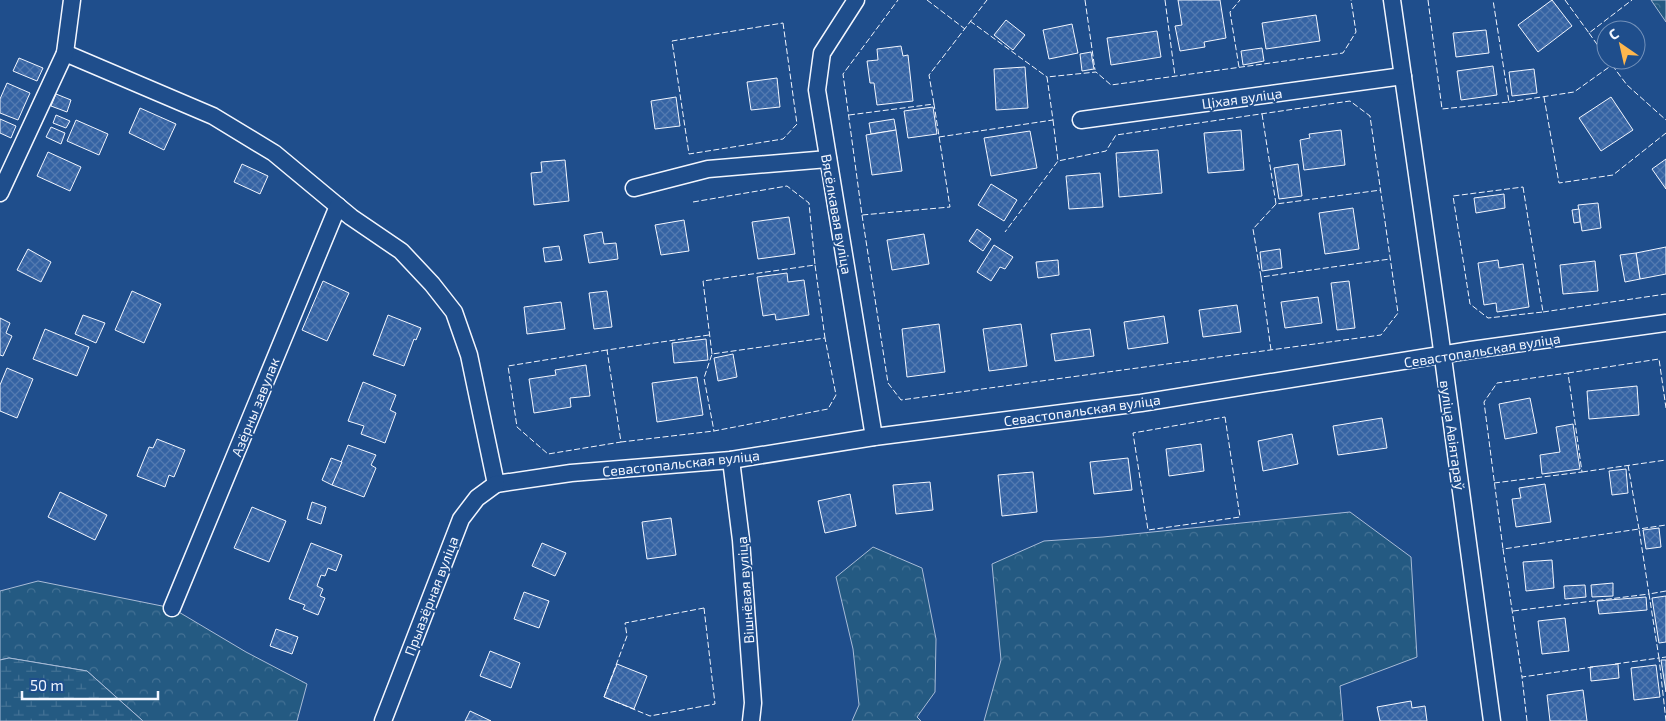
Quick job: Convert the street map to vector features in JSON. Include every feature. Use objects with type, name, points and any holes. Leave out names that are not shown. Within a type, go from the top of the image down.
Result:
[{"type":"street","points":[[0,193],[65,53],[72,0]]},
{"type":"street","name":"Вясёлкавая вуліца","points":[[856,0],[822,53],[817,90],[874,437]]},
{"type":"street","name":"вуліца Авіятараў","points":[[1392,0],[1443,356],[1492,721]]},
{"type":"street","points":[[65,53],[212,116],[274,153],[351,217],[400,251],[432,284],[454,312],[469,355],[496,484]]},
{"type":"street","name":"Ціхая вуліца","points":[[1081,120],[1403,76]]},
{"type":"street","points":[[634,188],[708,169],[828,159]]},
{"type":"street","name":"Азёрны завулак","points":[[172,608],[338,206]]},
{"type":"street","name":"Севастопальская вуліца","points":[[496,484],[571,473],[731,460],[874,437],[1141,403],[1471,350],[1666,323]]},
{"type":"street","name":"Вішнёвая вуліца","points":[[731,460],[741,540],[753,703],[751,721]]},
{"type":"street","name":"Прыазёрная вуліца","points":[[383,721],[461,519],[477,498],[496,484]]},
{"type":"green space","points":[[1651,0],[1666,0],[1666,22]]},
{"type":"green space","points":[[1350,512],[1411,557],[1417,657],[1340,686],[1343,721],[984,721],[1001,660],[992,564],[1044,541],[1103,537]]},
{"type":"green space","points":[[873,547],[922,568],[936,639],[935,692],[917,717],[921,721],[852,721],[859,705],[853,649],[836,577]]},
{"type":"green space","points":[[38,581],[172,608],[246,652],[307,684],[297,721],[143,721],[87,671],[9,658],[0,660],[0,591]]},
{"type":"green space","points":[[9,658],[87,671],[143,721],[0,721],[0,660]]},
{"type":"building","points":[[1178,0],[1220,0],[1226,38],[1204,42],[1205,47],[1180,51],[1175,26],[1182,25]]},
{"type":"building","points":[[1552,0],[1572,26],[1538,52],[1518,25]]},
{"type":"building","points":[[1316,15],[1320,41],[1266,49],[1262,23]]},
{"type":"building","points":[[1006,20],[1025,35],[1013,50],[994,35]]},
{"type":"building","points":[[1072,24],[1078,53],[1049,59],[1043,30]]},
{"type":"building","points":[[1486,30],[1489,53],[1456,57],[1453,33]]},
{"type":"building","points":[[1157,31],[1161,57],[1111,65],[1107,38]]},
{"type":"building","points":[[901,46],[903,56],[908,55],[913,101],[877,105],[874,83],[870,83],[867,61],[878,60],[877,49]]},
{"type":"building","points":[[1262,48],[1264,61],[1243,65],[1241,51]]},
{"type":"building","points":[[1091,52],[1094,69],[1082,71],[1080,54]]},
{"type":"building","points":[[19,58],[43,68],[37,81],[13,71]]},
{"type":"building","points":[[1493,66],[1497,95],[1461,100],[1457,71]]},
{"type":"building","points":[[1025,67],[1028,108],[996,110],[994,69]]},
{"type":"building","points":[[1534,69],[1537,93],[1512,96],[1509,72]]},
{"type":"building","points":[[777,78],[780,107],[751,110],[747,82]]},
{"type":"building","points":[[7,83],[30,93],[18,120],[0,113],[0,99]]},
{"type":"building","points":[[56,94],[71,100],[67,112],[51,106]]},
{"type":"building","points":[[676,97],[680,126],[655,129],[651,101]]},
{"type":"building","points":[[1611,97],[1633,130],[1601,151],[1579,118]]},
{"type":"building","points":[[933,107],[937,134],[908,138],[904,111]]},
{"type":"building","points":[[140,108],[176,124],[164,150],[129,133]]},
{"type":"building","points":[[56,115],[70,121],[66,128],[53,123]]},
{"type":"building","points":[[0,119],[16,126],[11,138],[0,133]]},
{"type":"building","points":[[894,119],[896,130],[871,134],[869,123]]},
{"type":"building","points":[[76,120],[108,134],[99,155],[67,141]]},
{"type":"building","points":[[51,127],[65,133],[61,144],[46,137]]},
{"type":"building","points":[[896,130],[902,171],[872,175],[866,135]]},
{"type":"building","points":[[1241,130],[1244,170],[1208,173],[1204,133]]},
{"type":"building","points":[[1341,130],[1345,165],[1304,170],[1300,140],[1310,138],[1309,134]]},
{"type":"building","points":[[1030,131],[1037,168],[991,176],[984,138]]},
{"type":"building","points":[[1158,150],[1162,193],[1119,197],[1116,153]]},
{"type":"building","points":[[48,152],[81,167],[70,191],[37,176]]},
{"type":"building","points":[[1666,159],[1666,189],[1652,169]]},
{"type":"building","points":[[565,160],[569,201],[534,205],[531,173],[542,172],[541,162]]},
{"type":"building","points":[[242,164],[268,176],[260,194],[234,182]]},
{"type":"building","points":[[1298,164],[1302,196],[1279,199],[1274,168]]},
{"type":"building","points":[[1100,173],[1103,207],[1069,209],[1066,176]]},
{"type":"building","points":[[991,184],[1017,200],[1004,221],[978,205]]},
{"type":"building","points":[[1504,194],[1505,208],[1476,213],[1474,198]]},
{"type":"building","points":[[1598,203],[1601,228],[1582,231],[1578,205]]},
{"type":"building","points":[[1353,208],[1359,249],[1325,254],[1319,213]]},
{"type":"building","points":[[1579,209],[1580,222],[1574,223],[1572,210]]},
{"type":"building","points":[[789,217],[795,254],[758,259],[752,222]]},
{"type":"building","points":[[684,220],[689,251],[661,255],[655,225]]},
{"type":"building","points":[[977,229],[991,239],[983,251],[969,241]]},
{"type":"building","points":[[602,232],[604,244],[616,243],[618,259],[589,263],[584,235]]},
{"type":"building","points":[[924,234],[929,264],[892,270],[887,240]]},
{"type":"building","points":[[994,245],[1013,257],[1005,269],[1000,267],[991,281],[977,272]]},
{"type":"building","points":[[559,246],[562,260],[545,262],[543,248]]},
{"type":"building","points":[[1666,247],[1666,274],[1640,279],[1636,253]]},
{"type":"building","points":[[28,249],[51,262],[41,282],[17,270]]},
{"type":"building","points":[[1280,249],[1282,268],[1262,271],[1260,252]]},
{"type":"building","points":[[1636,253],[1640,279],[1625,282],[1620,255]]},
{"type":"building","points":[[1058,260],[1059,275],[1038,278],[1036,262]]},
{"type":"building","points":[[1498,260],[1499,268],[1523,264],[1529,307],[1497,312],[1496,303],[1484,305],[1478,263]]},
{"type":"building","points":[[1595,261],[1598,291],[1563,294],[1560,265]]},
{"type":"building","points":[[787,273],[788,282],[804,280],[809,315],[776,320],[775,314],[763,316],[757,277]]},
{"type":"building","points":[[323,281],[349,293],[327,341],[302,330]]},
{"type":"building","points":[[1349,281],[1355,328],[1337,330],[1331,283]]},
{"type":"building","points":[[132,291],[161,304],[144,343],[115,330]]},
{"type":"building","points":[[607,291],[612,327],[594,329],[589,293]]},
{"type":"building","points":[[1318,297],[1322,323],[1285,328],[1281,302]]},
{"type":"building","points":[[561,302],[565,329],[527,334],[524,307]]},
{"type":"building","points":[[1237,305],[1241,332],[1203,337],[1199,310]]},
{"type":"building","points":[[83,315],[105,323],[96,343],[75,334]]},
{"type":"building","points":[[388,315],[421,328],[416,340],[414,339],[404,366],[373,355]]},
{"type":"building","points":[[1164,316],[1168,343],[1128,349],[1124,322]]},
{"type":"building","points":[[0,318],[10,323],[6,333],[12,336],[3,356],[0,355]]},
{"type":"building","points":[[939,324],[945,372],[907,377],[902,329]]},
{"type":"building","points":[[1021,324],[1027,366],[989,371],[983,329]]},
{"type":"building","points":[[45,329],[89,347],[77,376],[33,359]]},
{"type":"building","points":[[1090,329],[1094,356],[1055,361],[1051,334]]},
{"type":"building","points":[[706,339],[708,360],[674,363],[672,343]]},
{"type":"building","points":[[733,354],[737,377],[718,381],[714,358]]},
{"type":"building","points":[[586,365],[590,396],[570,398],[571,407],[534,413],[529,379],[556,375],[555,370]]},
{"type":"building","points":[[7,368],[33,379],[17,418],[0,411],[0,385]]},
{"type":"building","points":[[697,377],[703,415],[657,422],[652,383]]},
{"type":"building","points":[[363,382],[396,395],[390,410],[396,413],[385,443],[361,434],[364,426],[348,421]]},
{"type":"building","points":[[1637,386],[1639,415],[1589,419],[1587,391]]},
{"type":"building","points":[[1530,398],[1537,433],[1505,439],[1499,404]]},
{"type":"building","points":[[1382,418],[1387,448],[1338,455],[1333,426]]},
{"type":"building","points":[[1573,424],[1580,469],[1542,474],[1540,455],[1560,452],[1556,427]]},
{"type":"building","points":[[1292,434],[1298,464],[1263,471],[1258,441]]},
{"type":"building","points":[[157,439],[185,450],[174,477],[169,475],[165,487],[137,476],[149,447],[153,448]]},
{"type":"building","points":[[1201,444],[1204,471],[1169,476],[1166,449]]},
{"type":"building","points":[[348,445],[376,455],[371,465],[376,468],[364,497],[332,485]]},
{"type":"building","points":[[331,458],[342,462],[332,485],[322,480]]},
{"type":"building","points":[[1128,458],[1132,490],[1094,494],[1090,462]]},
{"type":"building","points":[[1626,469],[1628,493],[1612,495],[1609,471]]},
{"type":"building","points":[[1033,472],[1037,512],[1002,516],[998,475]]},
{"type":"building","points":[[930,482],[933,510],[896,514],[893,485]]},
{"type":"building","points":[[1545,484],[1551,522],[1516,527],[1512,499],[1521,498],[1519,488]]},
{"type":"building","points":[[60,492],[107,515],[95,540],[48,517]]},
{"type":"building","points":[[850,494],[856,526],[825,533],[818,501]]},
{"type":"building","points":[[312,502],[326,507],[321,524],[307,519]]},
{"type":"building","points":[[252,507],[286,521],[269,562],[234,548]]},
{"type":"building","points":[[671,518],[676,555],[647,559],[642,522]]},
{"type":"building","points":[[1659,528],[1661,547],[1646,549],[1643,530]]},
{"type":"building","points":[[311,543],[342,555],[336,571],[328,568],[325,576],[321,575],[317,586],[323,589],[320,596],[325,598],[318,615],[303,609],[305,605],[289,599]]},
{"type":"building","points":[[542,543],[566,553],[555,576],[532,566]]},
{"type":"building","points":[[1552,560],[1554,588],[1526,591],[1523,562]]},
{"type":"building","points":[[1613,583],[1613,596],[1592,597],[1591,585]]},
{"type":"building","points":[[1585,585],[1586,597],[1565,599],[1564,586]]},
{"type":"building","points":[[524,592],[549,601],[539,628],[514,619]]},
{"type":"building","points":[[1666,596],[1666,642],[1659,643],[1652,598]]},
{"type":"building","points":[[1646,597],[1647,610],[1599,614],[1597,601]]},
{"type":"building","points":[[1565,618],[1569,651],[1542,654],[1538,621]]},
{"type":"building","points":[[276,629],[298,637],[292,654],[270,646]]},
{"type":"building","points":[[490,651],[520,663],[511,688],[480,676]]},
{"type":"building","points":[[1661,660],[1666,660],[1666,692]]},
{"type":"building","points":[[617,664],[647,676],[634,709],[604,697]]},
{"type":"building","points":[[1618,664],[1619,678],[1591,681],[1590,667]]},
{"type":"building","points":[[1656,665],[1660,697],[1634,700],[1631,668]]},
{"type":"building","points":[[1583,690],[1587,721],[1550,721],[1547,695]]},
{"type":"building","points":[[1411,701],[1412,708],[1425,706],[1427,721],[1380,721],[1377,707]]},
{"type":"building","points":[[470,711],[491,721],[465,721]]},
{"type":"fence","points":[[849,115],[934,104],[950,207],[862,215],[843,74],[898,0]]},
{"type":"fence","points":[[927,0],[965,29]]},
{"type":"fence","points":[[934,104],[929,75],[987,0]]},
{"type":"fence","points":[[1085,0],[1095,70]]},
{"type":"fence","points":[[1165,0],[1175,76]]},
{"type":"fence","points":[[1239,67],[1230,12],[1240,0]]},
{"type":"fence","points":[[939,137],[1053,120],[1047,77],[1096,72],[1111,85],[1343,53],[1356,32],[1351,0]]},
{"type":"fence","points":[[1428,0],[1442,109],[1509,102],[1493,0]]},
{"type":"fence","points":[[1565,0],[1589,33],[1632,0]]},
{"type":"fence","points":[[970,21],[1047,77]]},
{"type":"fence","points":[[783,23],[797,124],[783,139],[689,154],[672,41],[783,23]]},
{"type":"fence","points":[[1589,33],[1596,43]]},
{"type":"fence","points":[[1509,102],[1574,92],[1605,70]]},
{"type":"fence","points":[[1616,70],[1627,85],[1666,120]]},
{"type":"fence","points":[[1544,97],[1559,183],[1613,175],[1666,133]]},
{"type":"fence","points":[[862,215],[888,383],[901,400],[1381,335],[1398,313],[1370,116],[1350,101],[1116,135],[1106,151],[1058,161],[1005,232]]},
{"type":"fence","points":[[1262,114],[1276,204]]},
{"type":"fence","points":[[1053,120],[1058,161]]},
{"type":"fence","points":[[693,202],[787,186],[809,203],[815,265]]},
{"type":"fence","points":[[1523,187],[1543,312],[1488,318],[1470,304],[1453,196],[1523,187]]},
{"type":"fence","points":[[1261,277],[1253,229],[1276,204],[1381,190]]},
{"type":"fence","points":[[1271,350],[1261,277],[1390,259]]},
{"type":"fence","points":[[712,354],[703,281],[815,265],[825,338]]},
{"type":"fence","points":[[1543,312],[1666,294]]},
{"type":"fence","points":[[709,335],[607,350],[621,442],[714,431],[828,409],[836,395],[825,338],[712,354],[704,378],[714,431]]},
{"type":"fence","points":[[607,350],[508,366],[517,427],[548,454],[621,442]]},
{"type":"fence","points":[[1568,373],[1659,359],[1666,408]]},
{"type":"fence","points":[[1494,483],[1582,472],[1568,373],[1497,383],[1484,402],[1503,549]]},
{"type":"fence","points":[[1225,417],[1240,517],[1148,530],[1133,433],[1225,417]]},
{"type":"fence","points":[[1582,472],[1666,460]]},
{"type":"fence","points":[[1628,465],[1639,529],[1666,525]]},
{"type":"fence","points":[[1513,611],[1649,594],[1639,529],[1503,549],[1522,677]]},
{"type":"fence","points":[[1666,591],[1649,594],[1659,658],[1666,657]]},
{"type":"fence","points":[[704,608],[715,704],[650,716],[604,697],[627,636],[625,623],[704,608]]},
{"type":"fence","points":[[1615,664],[1659,658],[1666,721]]},
{"type":"fence","points":[[1527,721],[1522,677],[1593,667]]}]
